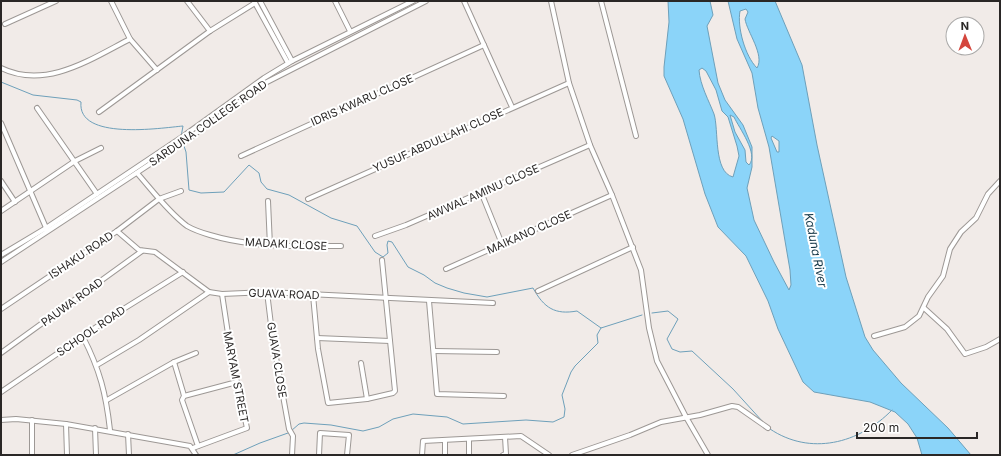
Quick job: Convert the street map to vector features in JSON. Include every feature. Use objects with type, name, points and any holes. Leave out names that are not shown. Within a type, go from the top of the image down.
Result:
[{"type":"street","points":[[5,24],[56,1]]},
{"type":"street","points":[[111,1],[130,39],[157,70]]},
{"type":"street","points":[[187,1],[210,31]]},
{"type":"street","points":[[260,1],[292,61]]},
{"type":"street","points":[[335,1],[350,31]]},
{"type":"street","name":"SARDUNA COLLEGE ROAD","points":[[184,139],[264,78],[288,63],[413,1]]},
{"type":"street","name":"SARDUNA COLLEGE ROAD","points":[[1,262],[97,194],[184,139],[267,82],[426,1]]},
{"type":"street","points":[[464,1],[512,107]]},
{"type":"street","points":[[551,1],[570,83],[590,145],[642,270],[649,328],[657,362],[708,455]]},
{"type":"street","points":[[601,1],[608,34],[636,136]]},
{"type":"street","points":[[99,112],[210,31],[255,2],[288,63]]},
{"type":"street","points":[[1,68],[34,75],[62,73],[130,39]]},
{"type":"street","name":"IDRIS KWARU CLOSE","points":[[241,156],[484,45]]},
{"type":"street","name":"YUSUF ABDULLAHI CLOSE","points":[[308,199],[512,107],[570,83]]},
{"type":"street","points":[[36,108],[97,194]]},
{"type":"street","points":[[1,123],[47,230]]},
{"type":"street","name":"SARDUNA COLLEGE ROAD","points":[[1,255],[47,230],[137,173],[177,143]]},
{"type":"street","name":"AWWAL AMINU CLOSE","points":[[375,236],[406,225],[590,145]]},
{"type":"street","points":[[1,211],[75,161],[101,148]]},
{"type":"street","name":"MADAKI CLOSE","points":[[137,173],[159,199],[188,227],[224,239],[270,246],[341,246]]},
{"type":"street","points":[[1,181],[15,202]]},
{"type":"street","points":[[874,336],[905,327],[919,316],[928,297],[943,276],[950,249],[961,232],[976,218],[988,194],[1000,181]]},
{"type":"street","name":"ISHAKU ROAD","points":[[1,309],[117,231],[159,199],[181,191]]},
{"type":"street","points":[[482,192],[502,244]]},
{"type":"street","name":"MAIKANO CLOSE","points":[[446,269],[612,195]]},
{"type":"street","points":[[268,201],[270,246]]},
{"type":"street","points":[[97,364],[139,340],[209,292],[155,252],[142,251],[117,231]]},
{"type":"street","points":[[538,291],[633,247]]},
{"type":"street","name":"PAUWA ROAD","points":[[1,352],[142,251]]},
{"type":"street","points":[[313,295],[317,338],[328,403],[367,399],[393,393],[395,391],[382,260]]},
{"type":"street","name":"SCHOOL ROAD","points":[[1,392],[117,313],[183,272]]},
{"type":"street","name":"GUAVA ROAD","points":[[209,292],[222,294],[267,292],[386,299],[493,303]]},
{"type":"street","name":"GUAVA CLOSE","points":[[267,292],[273,341],[289,429],[293,436],[292,455]]},
{"type":"street","name":"MARYAM STREET","points":[[193,448],[247,428],[237,382],[222,294]]},
{"type":"street","points":[[429,301],[437,394],[504,396]]},
{"type":"street","points":[[924,308],[946,329],[965,354],[986,347],[1000,339]]},
{"type":"street","points":[[83,337],[97,364],[107,400],[110,430]]},
{"type":"street","points":[[317,338],[390,341]]},
{"type":"street","points":[[434,351],[497,352]]},
{"type":"street","points":[[107,400],[174,362],[196,353]]},
{"type":"street","points":[[174,362],[184,396],[182,400],[198,446]]},
{"type":"street","points":[[361,363],[367,399]]},
{"type":"street","points":[[184,396],[237,382]]},
{"type":"street","points":[[572,455],[630,436],[661,422],[732,406],[738,407],[768,428]]},
{"type":"street","points":[[1,420],[32,420],[110,430],[190,446],[193,448],[196,455]]},
{"type":"street","points":[[32,420],[32,455]]},
{"type":"street","points":[[66,424],[67,455]]},
{"type":"street","points":[[95,428],[96,455]]},
{"type":"street","points":[[319,455],[320,433],[349,435],[347,455]]},
{"type":"street","points":[[128,434],[129,455]]},
{"type":"street","points":[[422,455],[423,441],[521,436],[549,455]]},
{"type":"street","points":[[503,455],[506,454],[505,437]]},
{"type":"street","points":[[469,439],[469,455]]},
{"type":"street","points":[[445,440],[445,455]]},
{"type":"water","name":"Kaduna River","points":[[668,1],[710,1],[713,15],[707,26],[718,83],[725,100],[743,125],[752,147],[752,167],[747,188],[754,220],[789,290],[791,285],[790,270],[769,147],[758,108],[752,73],[737,39],[728,1],[775,1],[802,65],[817,145],[846,277],[865,337],[873,350],[901,383],[948,428],[971,455],[922,455],[917,438],[908,424],[895,412],[870,402],[814,392],[803,382],[778,329],[768,301],[746,256],[718,227],[705,194],[683,119],[664,76],[669,22]],"holes":[[[746,9],[748,12],[745,19],[759,57],[757,68],[749,56],[743,41],[739,18],[740,11]],[[702,68],[706,71],[716,90],[722,111],[728,117],[739,156],[733,177],[722,167],[718,149],[714,114],[703,87],[699,70]],[[730,115],[734,117],[750,148],[752,154],[749,165],[746,162],[745,150],[735,132]],[[772,136],[779,141],[779,152],[777,152],[771,138]]]},
{"type":"waterway","points":[[1,82],[33,95],[77,100],[81,102],[83,114],[92,122],[106,127],[140,130],[183,126],[181,137]]},
{"type":"waterway","points":[[183,143],[186,152],[189,190],[201,193],[224,192],[249,165],[259,173],[261,182],[267,189],[289,195],[331,218],[357,226],[375,252],[383,257],[388,253],[388,241],[392,242],[408,267],[424,275],[435,283],[447,288],[487,297],[533,288],[541,301],[556,311],[577,311],[601,328],[642,315]]},
{"type":"waterway","points":[[652,313],[668,311],[678,319],[667,339],[672,349],[680,352],[692,351],[733,389],[763,422]]},
{"type":"waterway","points":[[291,431],[299,424],[304,423],[331,425],[363,431],[379,427],[393,419],[413,414],[447,417],[463,424],[526,420],[553,422],[564,417],[565,409],[562,395],[571,372],[598,343],[597,335],[601,328]]},
{"type":"waterway","points":[[770,429],[785,437],[801,442],[817,444],[834,442],[849,438],[865,431],[879,422],[892,410]]},
{"type":"waterway","points":[[233,455],[288,433]]}]
